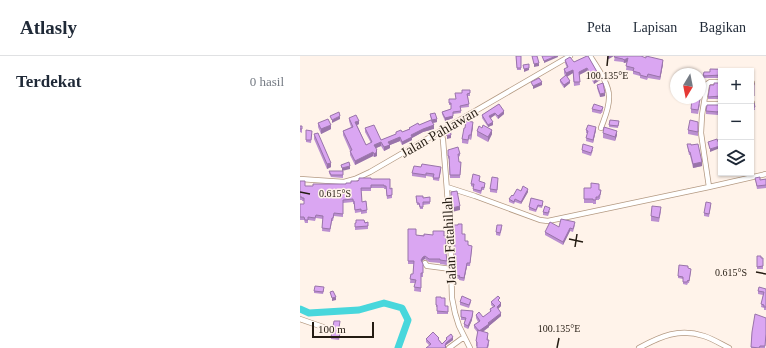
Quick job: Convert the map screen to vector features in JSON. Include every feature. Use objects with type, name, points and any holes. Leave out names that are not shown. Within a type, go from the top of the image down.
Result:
[{"type":"street","name":"Jalan Pahlawan","points":[[300,180],[340,182],[355,179],[370,172],[570,56]]},
{"type":"street","points":[[590,56],[609,93],[608,107],[601,128]]},
{"type":"street","points":[[706,91],[707,84],[710,82],[718,82]]},
{"type":"street","points":[[704,104],[702,115],[702,133],[709,187]]},
{"type":"street","points":[[706,104],[718,104]]},
{"type":"street","name":"Jalan Fatahillah","points":[[441,131],[450,229],[452,293],[459,326],[470,348]]},
{"type":"street","points":[[446,187],[540,220],[548,221],[766,174]]},
{"type":"street","points":[[425,263],[427,266],[451,269]]},
{"type":"street","points":[[300,319],[323,327]]},
{"type":"street","points":[[639,348],[663,336],[680,333],[702,336],[729,348]]},
{"type":"street","points":[[449,348],[464,337]]},
{"type":"building","points":[[516,56],[521,56],[521,68],[517,68]]},
{"type":"building","points":[[532,56],[537,56],[539,63],[534,64]]},
{"type":"building","points":[[542,56],[556,56],[544,61]]},
{"type":"building","points":[[587,56],[600,77],[594,80],[587,68],[579,72],[580,82],[574,82],[573,70],[566,73],[564,69],[568,67],[565,60],[570,57],[574,62]]},
{"type":"building","points":[[641,56],[646,58],[646,56],[663,60],[660,77],[648,74],[647,77],[640,75],[640,73],[633,71],[634,68],[626,66],[628,58],[624,60],[614,57]]},
{"type":"building","points":[[529,64],[529,68],[524,69],[523,65]]},
{"type":"building","points":[[710,69],[718,69],[718,75],[706,76],[706,72],[710,72]]},
{"type":"building","points":[[566,75],[570,81],[564,85],[560,80]]},
{"type":"building","points":[[539,78],[542,82],[533,86],[531,82]]},
{"type":"building","points":[[603,83],[605,93],[600,94],[597,85]]},
{"type":"building","points":[[714,83],[718,83],[718,96],[708,97],[710,85],[714,85]]},
{"type":"building","points":[[462,90],[470,90],[470,93],[467,94],[469,104],[460,106],[461,111],[453,112],[453,116],[445,118],[442,112],[451,109],[449,99],[456,99],[455,93],[462,93]]},
{"type":"building","points":[[499,104],[504,111],[498,116],[495,113],[489,116],[493,122],[488,125],[482,115]]},
{"type":"building","points":[[594,104],[603,107],[602,110],[592,109]]},
{"type":"building","points":[[691,104],[699,104],[698,110],[691,109]]},
{"type":"building","points":[[707,105],[718,105],[718,112],[706,111]]},
{"type":"building","points":[[339,112],[340,116],[332,120],[330,116]]},
{"type":"building","points":[[435,113],[437,119],[432,120],[430,114]]},
{"type":"building","points":[[356,115],[359,121],[355,122],[366,145],[372,142],[365,128],[374,125],[381,140],[396,134],[396,132],[401,130],[402,132],[410,129],[409,128],[418,123],[419,125],[431,120],[434,125],[411,135],[412,137],[402,142],[400,137],[388,142],[390,145],[384,147],[381,142],[374,145],[377,152],[374,154],[373,152],[355,161],[350,151],[352,150],[343,131],[353,127],[349,118]]},
{"type":"building","points":[[328,119],[331,125],[321,129],[318,123]]},
{"type":"building","points":[[610,120],[619,121],[618,126],[609,125]]},
{"type":"building","points":[[690,120],[698,122],[698,132],[688,130]]},
{"type":"building","points":[[466,121],[473,122],[471,135],[469,135],[468,140],[462,139]]},
{"type":"building","points":[[483,125],[492,130],[488,137],[477,131],[479,126],[482,128]]},
{"type":"building","points":[[588,125],[596,127],[593,140],[586,138],[588,131],[586,130]]},
{"type":"building","points":[[604,127],[617,131],[615,137],[603,133]]},
{"type":"building","points":[[450,128],[451,135],[447,136],[445,130]]},
{"type":"building","points":[[306,130],[312,131],[311,140],[306,140]]},
{"type":"building","points":[[318,133],[331,163],[327,164],[314,134]]},
{"type":"building","points":[[717,139],[718,147],[710,149],[708,142]]},
{"type":"building","points":[[583,144],[593,147],[591,153],[582,150]]},
{"type":"building","points":[[687,144],[698,144],[702,162],[693,164]]},
{"type":"building","points":[[458,147],[460,154],[458,154],[459,162],[461,162],[460,175],[450,175],[448,150]]},
{"type":"building","points":[[349,162],[350,166],[342,168],[341,165]]},
{"type":"building","points":[[422,164],[441,167],[439,178],[433,178],[434,174],[426,173],[426,175],[412,173],[414,166],[421,167]]},
{"type":"building","points":[[329,171],[343,171],[343,175],[331,175]]},
{"type":"building","points":[[473,174],[480,176],[479,181],[485,183],[484,188],[482,187],[481,191],[473,189],[474,184],[471,184]]},
{"type":"building","points":[[492,177],[498,178],[497,190],[490,189]]},
{"type":"building","points":[[760,177],[760,180],[766,179],[766,185],[757,186],[755,178]]},
{"type":"building","points":[[359,178],[390,179],[390,189],[392,188],[392,195],[387,196],[386,186],[384,185],[371,185],[371,188],[361,188],[362,202],[366,201],[367,210],[355,210],[353,199],[343,200],[343,214],[334,213],[330,229],[322,228],[323,216],[316,215],[315,218],[308,217],[308,220],[305,220],[304,217],[300,217],[300,204],[304,204],[304,198],[300,197],[300,181],[305,181],[305,186],[313,186],[313,184],[346,184],[351,183],[351,181],[358,181]]},
{"type":"building","points":[[591,183],[599,184],[599,190],[601,190],[599,197],[596,197],[596,200],[584,199],[584,188],[591,188]]},
{"type":"building","points":[[523,186],[528,189],[521,202],[515,199],[514,202],[509,199],[512,195],[513,196],[517,189],[521,191]]},
{"type":"building","points":[[457,191],[460,206],[452,208],[451,192]]},
{"type":"building","points":[[416,196],[423,196],[423,198],[430,197],[430,202],[423,202],[423,207],[420,207],[419,203],[417,203]]},
{"type":"building","points":[[531,198],[543,201],[542,206],[538,205],[536,210],[529,207]]},
{"type":"building","points":[[706,202],[711,203],[709,214],[704,213]]},
{"type":"building","points":[[545,206],[550,208],[548,213],[543,212]]},
{"type":"building","points":[[652,206],[661,207],[659,218],[651,216]]},
{"type":"building","points":[[561,219],[575,222],[573,229],[570,228],[563,242],[545,232],[550,222],[559,227]]},
{"type":"building","points":[[356,220],[364,220],[365,223],[368,222],[368,226],[355,227]]},
{"type":"building","points":[[462,224],[462,234],[465,234],[465,241],[468,241],[468,245],[472,246],[470,263],[467,263],[464,278],[455,275],[456,257],[454,225]]},
{"type":"building","points":[[497,225],[502,225],[500,233],[496,232]]},
{"type":"building","points":[[408,229],[416,229],[416,235],[424,236],[424,234],[433,235],[433,231],[444,231],[444,236],[446,236],[447,261],[440,259],[429,259],[425,256],[421,260],[423,264],[423,273],[421,273],[421,288],[414,287],[416,280],[410,279],[411,274],[413,274],[414,261],[408,261]]},
{"type":"building","points":[[757,256],[761,256],[761,258],[763,258],[763,266],[757,267]]},
{"type":"building","points":[[679,265],[688,266],[688,268],[691,269],[689,281],[683,282],[683,277],[678,276]]},
{"type":"building","points":[[315,286],[324,287],[323,292],[314,291]]},
{"type":"building","points":[[759,287],[766,289],[766,307],[761,304],[764,292],[758,291]]},
{"type":"building","points":[[333,291],[336,297],[332,298],[330,292]]},
{"type":"building","points":[[462,296],[471,300],[469,305],[460,302]]},
{"type":"building","points":[[498,296],[500,298],[498,300],[501,303],[497,307],[501,313],[479,331],[474,325],[480,321],[476,315],[479,312],[483,317],[491,311],[490,309],[495,306],[491,302]]},
{"type":"building","points":[[436,297],[445,298],[445,306],[448,306],[448,312],[437,311]]},
{"type":"building","points":[[461,310],[473,311],[468,326],[464,324],[466,318],[461,317]]},
{"type":"building","points":[[755,314],[766,318],[765,346],[760,346],[759,348],[751,347]]},
{"type":"building","points":[[334,321],[340,321],[339,328],[341,328],[339,338],[331,337]]},
{"type":"building","points":[[478,330],[488,333],[487,340],[489,340],[487,348],[477,348],[476,341]]},
{"type":"building","points":[[433,332],[442,344],[451,334],[453,337],[446,343],[445,348],[426,348],[431,344],[426,339]]},
{"type":"waterway","points":[[300,309],[309,313],[359,310],[384,303],[402,308],[408,320],[398,348]]}]
